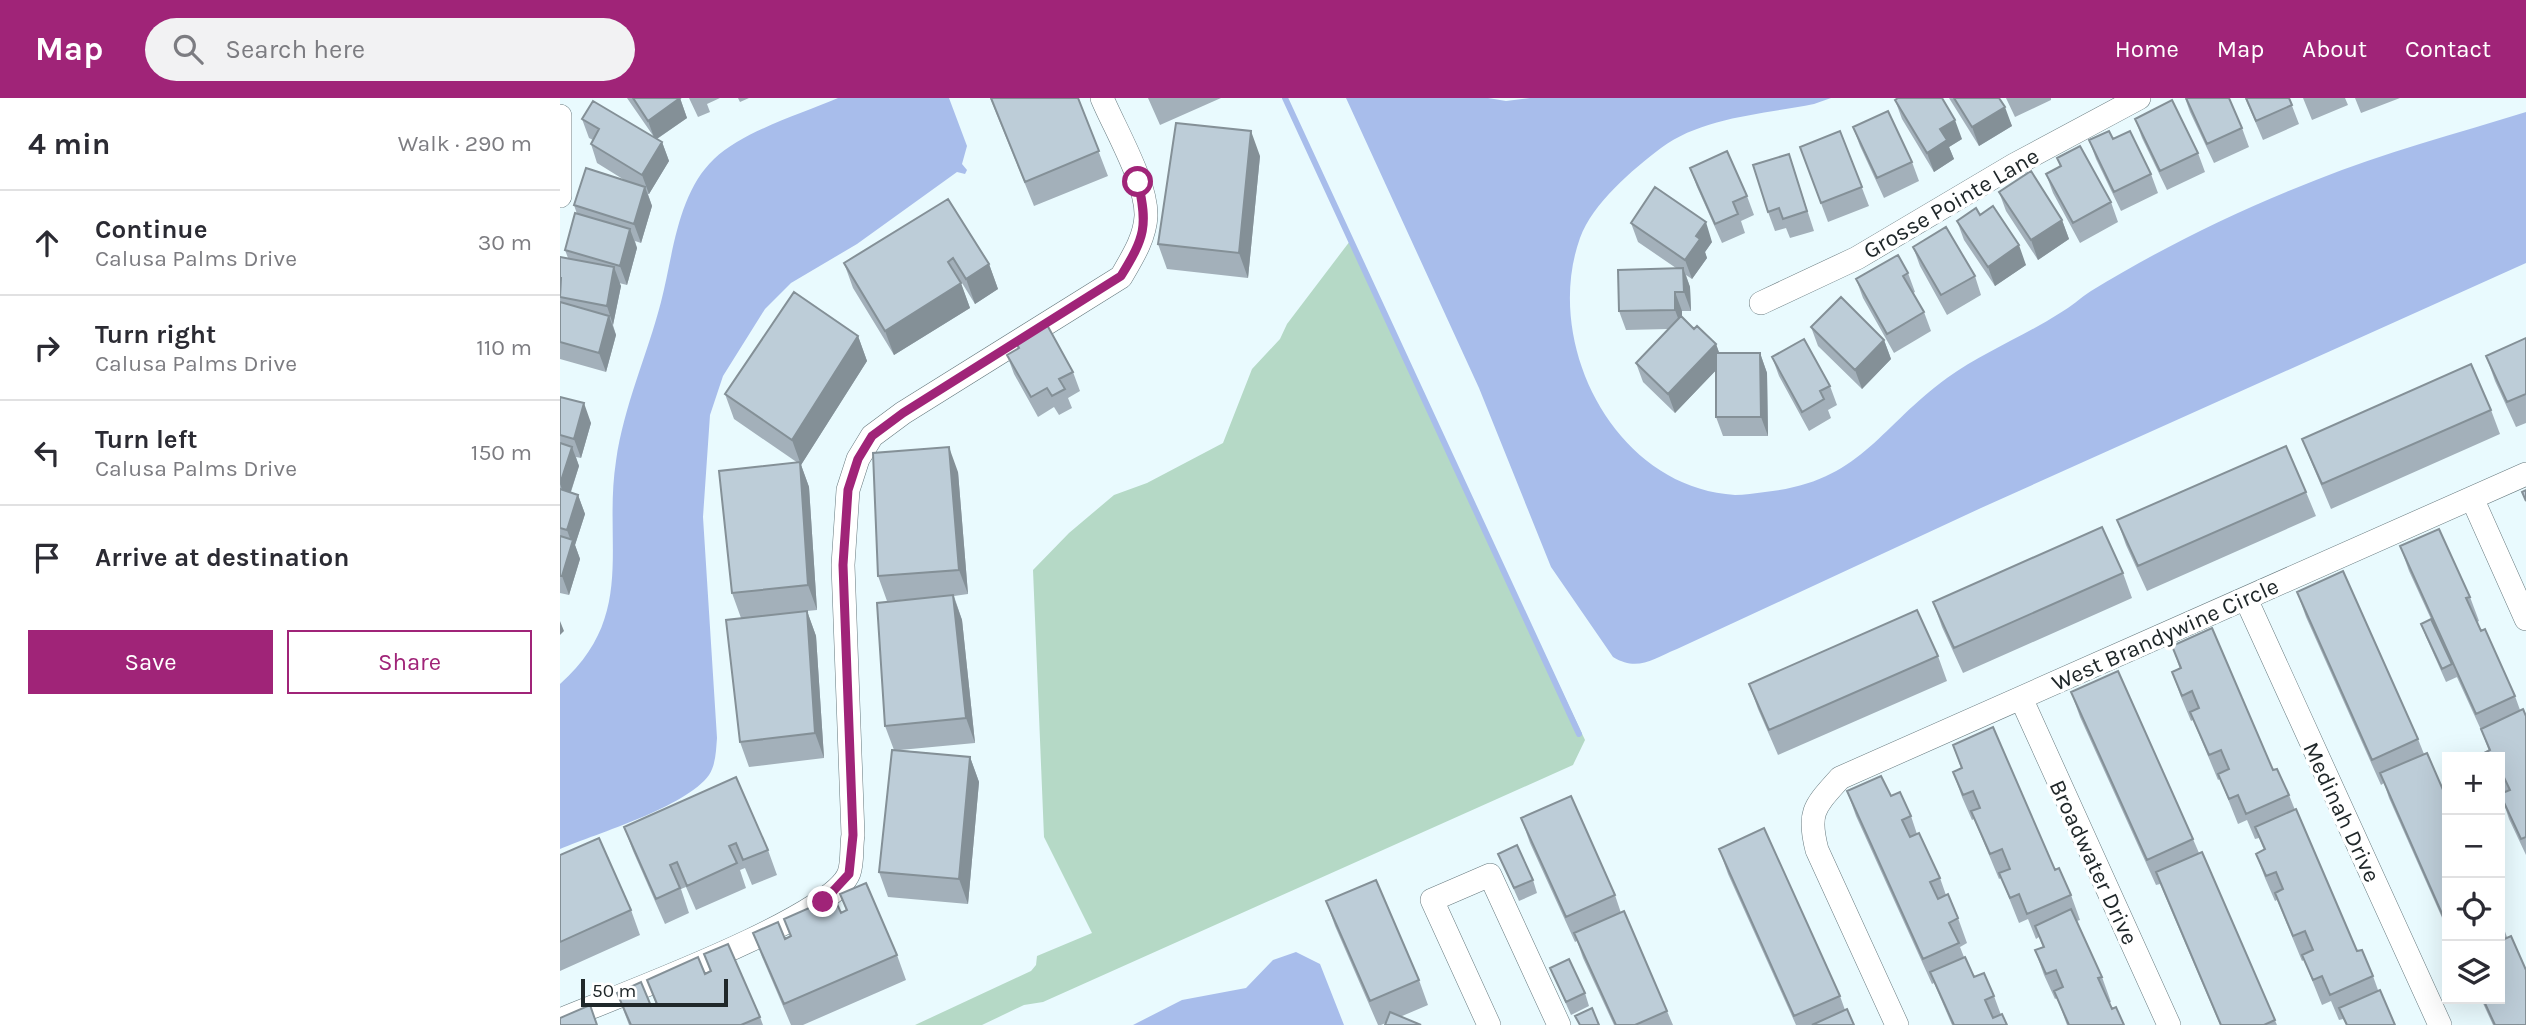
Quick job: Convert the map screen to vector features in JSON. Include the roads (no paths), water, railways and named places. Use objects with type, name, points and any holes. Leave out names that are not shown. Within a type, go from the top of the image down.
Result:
[{"type":"street","points":[[560,1020],[778,928],[823,902],[849,874],[853,835],[843,543],[848,490],[858,459],[872,436],[903,413],[1121,276],[1137,250],[1146,215],[1138,182],[1102,98]]},
{"type":"street","name":"Grosse Pointe Lane","points":[[1761,303],[1908,230],[2014,165],[2139,98]]},
{"type":"street","points":[[560,116],[560,196]]},
{"type":"street","name":"West Brandywine Circle","points":[[1897,1025],[1817,850],[1812,829],[1814,807],[1840,778],[2526,474]]},
{"type":"street","points":[[2472,498],[2526,619]]},
{"type":"street","name":"Medinah Drive","points":[[2246,599],[2440,1025]]},
{"type":"street","name":"Broadwater Drive","points":[[2021,698],[2169,1025]]},
{"type":"street","points":[[1489,1025],[1432,900],[1490,875],[1559,1025]]},
{"type":"water","points":[[838,98],[949,98],[967,146],[962,164],[967,170],[965,174],[957,172],[857,244],[791,283],[765,309],[723,376],[710,415],[703,517],[717,738],[713,766],[698,787],[681,798],[640,818],[560,849],[560,684],[584,658],[599,632],[608,606],[612,578],[613,492],[620,440],[661,302],[684,207],[702,173],[726,149],[756,132]]},
{"type":"water","points":[[1346,98],[1488,98],[1506,101],[1530,98],[1831,98],[1814,104],[1714,123],[1677,138],[1661,148],[1615,188],[1594,212],[1580,238],[1571,279],[1571,322],[1581,364],[1598,404],[1623,439],[1655,467],[1692,486],[1735,495],[1798,486],[1847,465],[1923,397],[1960,369],[2068,308],[2118,275],[2201,231],[2258,204],[2342,170],[2526,112],[2526,263],[1981,508],[1677,649],[1652,660],[1630,663],[1613,657],[1551,567],[1479,388]]},
{"type":"water","points":[[1296,952],[1320,964],[1344,1025],[1133,1025],[1182,1000],[1246,988],[1273,960]]},
{"type":"waterway","points":[[1285,98],[1579,734]]}]
